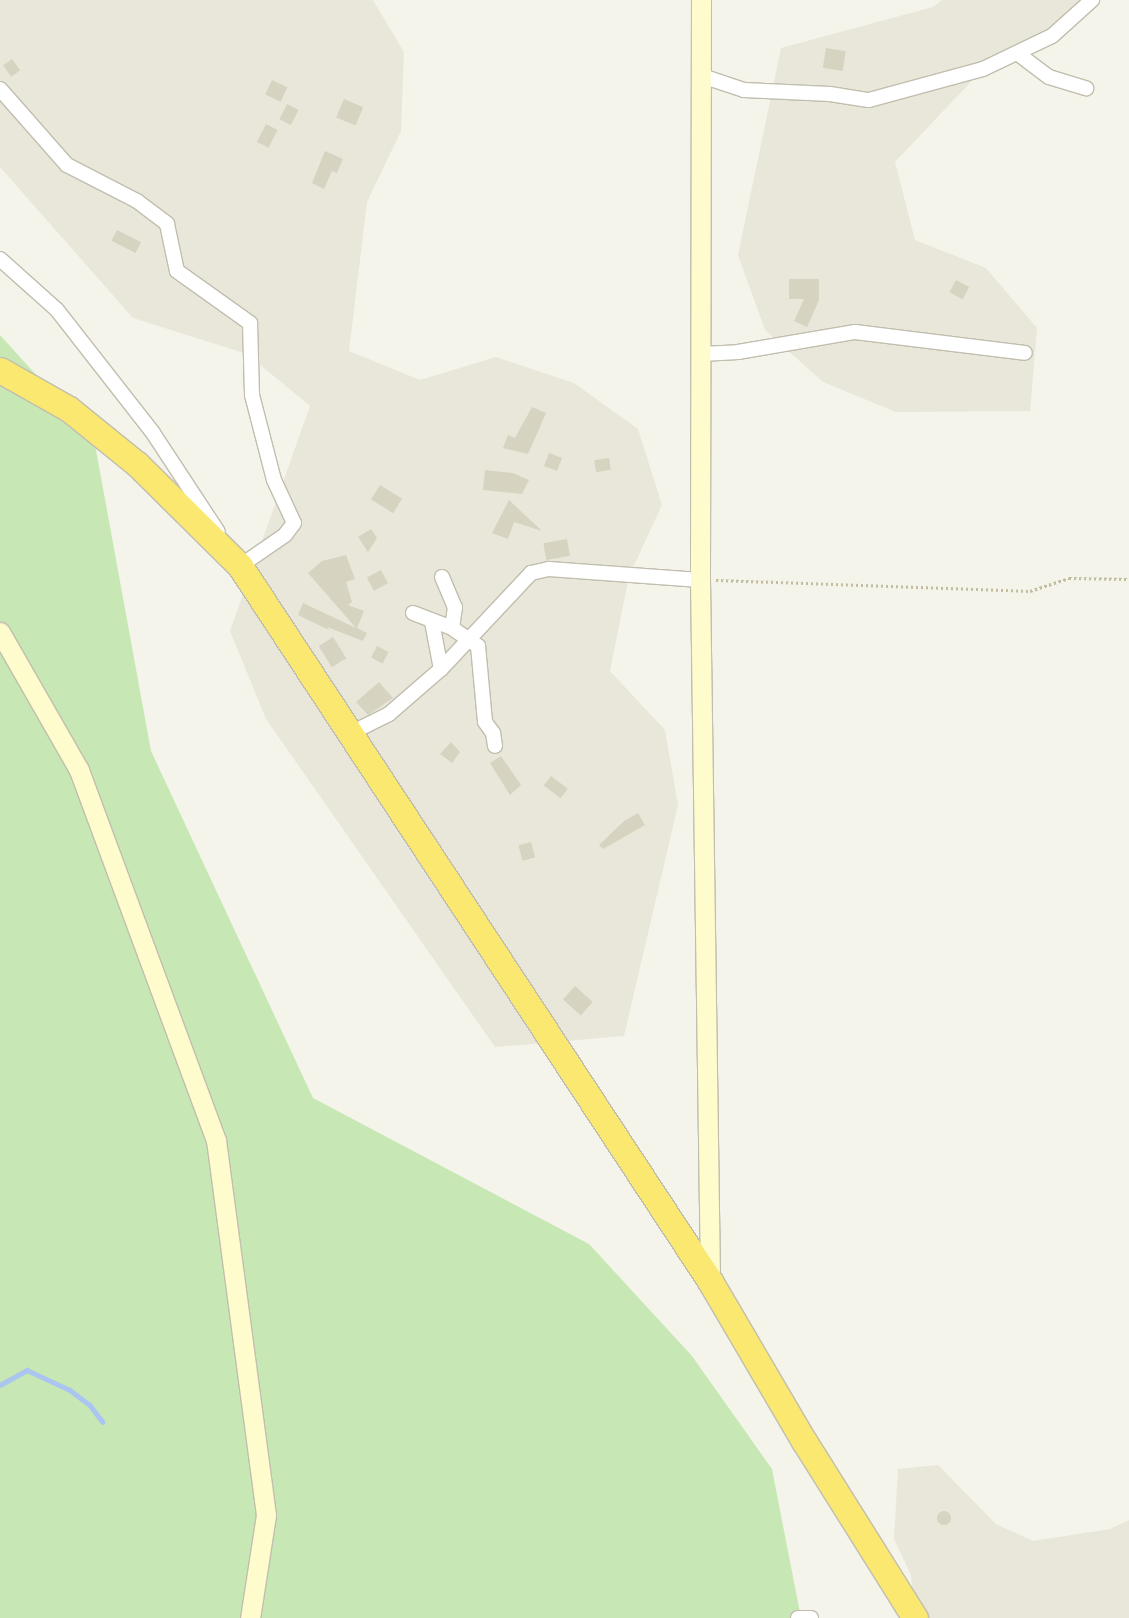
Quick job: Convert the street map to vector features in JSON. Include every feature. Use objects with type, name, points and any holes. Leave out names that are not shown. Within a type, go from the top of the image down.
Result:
[{"type":"highway","points":[[0,370],[69,409],[137,464],[240,566],[710,1281],[804,1441],[915,1618]]},
{"type":"street","points":[[701,0],[702,354],[700,580],[710,1281]]},
{"type":"street","points":[[700,75],[744,90],[830,94],[869,100],[983,69],[1052,36],[1092,0]]},
{"type":"street","points":[[1018,53],[1049,77],[1086,88]]},
{"type":"street","points":[[0,89],[67,165],[137,200],[167,224],[177,271],[250,323],[252,395],[274,480],[294,522],[285,535],[240,566],[153,433],[63,318],[0,259]]},
{"type":"street","points":[[702,354],[738,352],[854,332],[1025,353]]},
{"type":"street","points":[[351,733],[389,714],[440,669],[531,573],[549,568],[700,580]]},
{"type":"street","points":[[442,577],[455,607],[452,628]]},
{"type":"street","points":[[413,613],[432,622],[452,628],[469,637],[478,646],[485,722],[493,733],[495,746]]},
{"type":"street","points":[[432,622],[440,669]]},
{"type":"street","points":[[0,632],[79,770],[216,1140],[266,1515],[250,1618]]},
{"type":"street","points":[[798,1618],[811,1618]]},
{"type":"path","points":[[700,580],[789,580],[918,589],[1030,590],[1069,578],[1129,579]]},
{"type":"shaded area","points":[[0,0],[373,0],[404,52],[401,131],[367,202],[349,351],[420,380],[496,357],[574,383],[638,429],[662,505],[629,576],[610,671],[665,730],[678,805],[624,1036],[495,1047],[266,719],[230,631],[310,406],[247,354],[133,318],[0,167]]},
{"type":"shaded area","points":[[942,0],[1096,0],[983,69],[895,162],[915,240],[986,268],[1037,328],[1030,411],[896,412],[823,382],[765,330],[738,255],[781,48],[933,7]]},
{"type":"shaded area","points":[[938,1465],[996,1524],[1033,1541],[1110,1529],[1129,1520],[1129,1618],[915,1618],[911,1575],[894,1539],[898,1469]]},
{"type":"green space","points":[[0,335],[94,439],[151,751],[313,1098],[589,1244],[692,1356],[772,1469],[801,1618],[0,1618]]},
{"type":"building","points":[[826,48],[846,51],[843,71],[823,68]]},
{"type":"building","points":[[12,59],[20,70],[11,77],[3,65]]},
{"type":"building","points":[[272,80],[287,87],[281,102],[265,95]]},
{"type":"building","points":[[344,99],[363,107],[356,126],[336,117]]},
{"type":"building","points":[[287,104],[299,110],[291,125],[279,119]]},
{"type":"building","points":[[266,124],[278,130],[269,148],[257,142]]},
{"type":"building","points":[[325,151],[343,159],[337,173],[332,171],[324,189],[312,183]]},
{"type":"building","points":[[117,230],[141,242],[136,253],[112,241]]},
{"type":"building","points":[[789,279],[819,279],[819,300],[807,327],[794,321],[804,299],[789,299]]},
{"type":"building","points":[[956,280],[969,287],[963,299],[949,292]]},
{"type":"building","points":[[532,407],[546,413],[528,454],[503,448],[508,435],[515,438]]},
{"type":"building","points":[[549,453],[562,458],[557,471],[544,466]]},
{"type":"building","points":[[609,458],[611,470],[596,472],[594,460]]},
{"type":"building","points":[[485,470],[513,473],[529,480],[522,494],[483,490]]},
{"type":"building","points":[[380,485],[402,499],[393,513],[371,499]]},
{"type":"building","points":[[509,500],[542,531],[514,522],[508,539],[492,533]]},
{"type":"building","points":[[371,529],[377,538],[368,552],[358,537]]},
{"type":"building","points":[[567,539],[570,556],[546,560],[543,543]]},
{"type":"building","points":[[346,555],[355,579],[346,582],[352,602],[348,605],[364,611],[357,628],[367,633],[363,641],[327,627],[329,630],[298,615],[303,603],[356,628],[308,573],[322,561]]},
{"type":"building","points":[[381,570],[388,583],[374,591],[367,578]]},
{"type":"building","points":[[333,637],[346,658],[332,667],[319,646]]},
{"type":"building","points":[[377,646],[389,652],[383,663],[371,658]]},
{"type":"building","points":[[379,682],[393,698],[368,715],[356,702]]},
{"type":"building","points":[[451,742],[460,752],[452,763],[440,754]]},
{"type":"building","points":[[501,756],[521,785],[510,795],[490,763]]},
{"type":"building","points":[[551,776],[568,789],[561,798],[544,786]]},
{"type":"building","points":[[638,813],[645,825],[603,849],[599,845],[624,821]]},
{"type":"building","points":[[531,842],[535,857],[523,861],[518,845]]},
{"type":"building","points":[[575,986],[593,1002],[581,1015],[563,999]]},
{"type":"building","points":[[941,1511],[947,1511],[951,1518],[947,1525],[941,1525],[937,1521],[937,1515]]},
{"type":"waterway","points":[[0,1385],[27,1370],[70,1390],[90,1405],[103,1422]]}]
